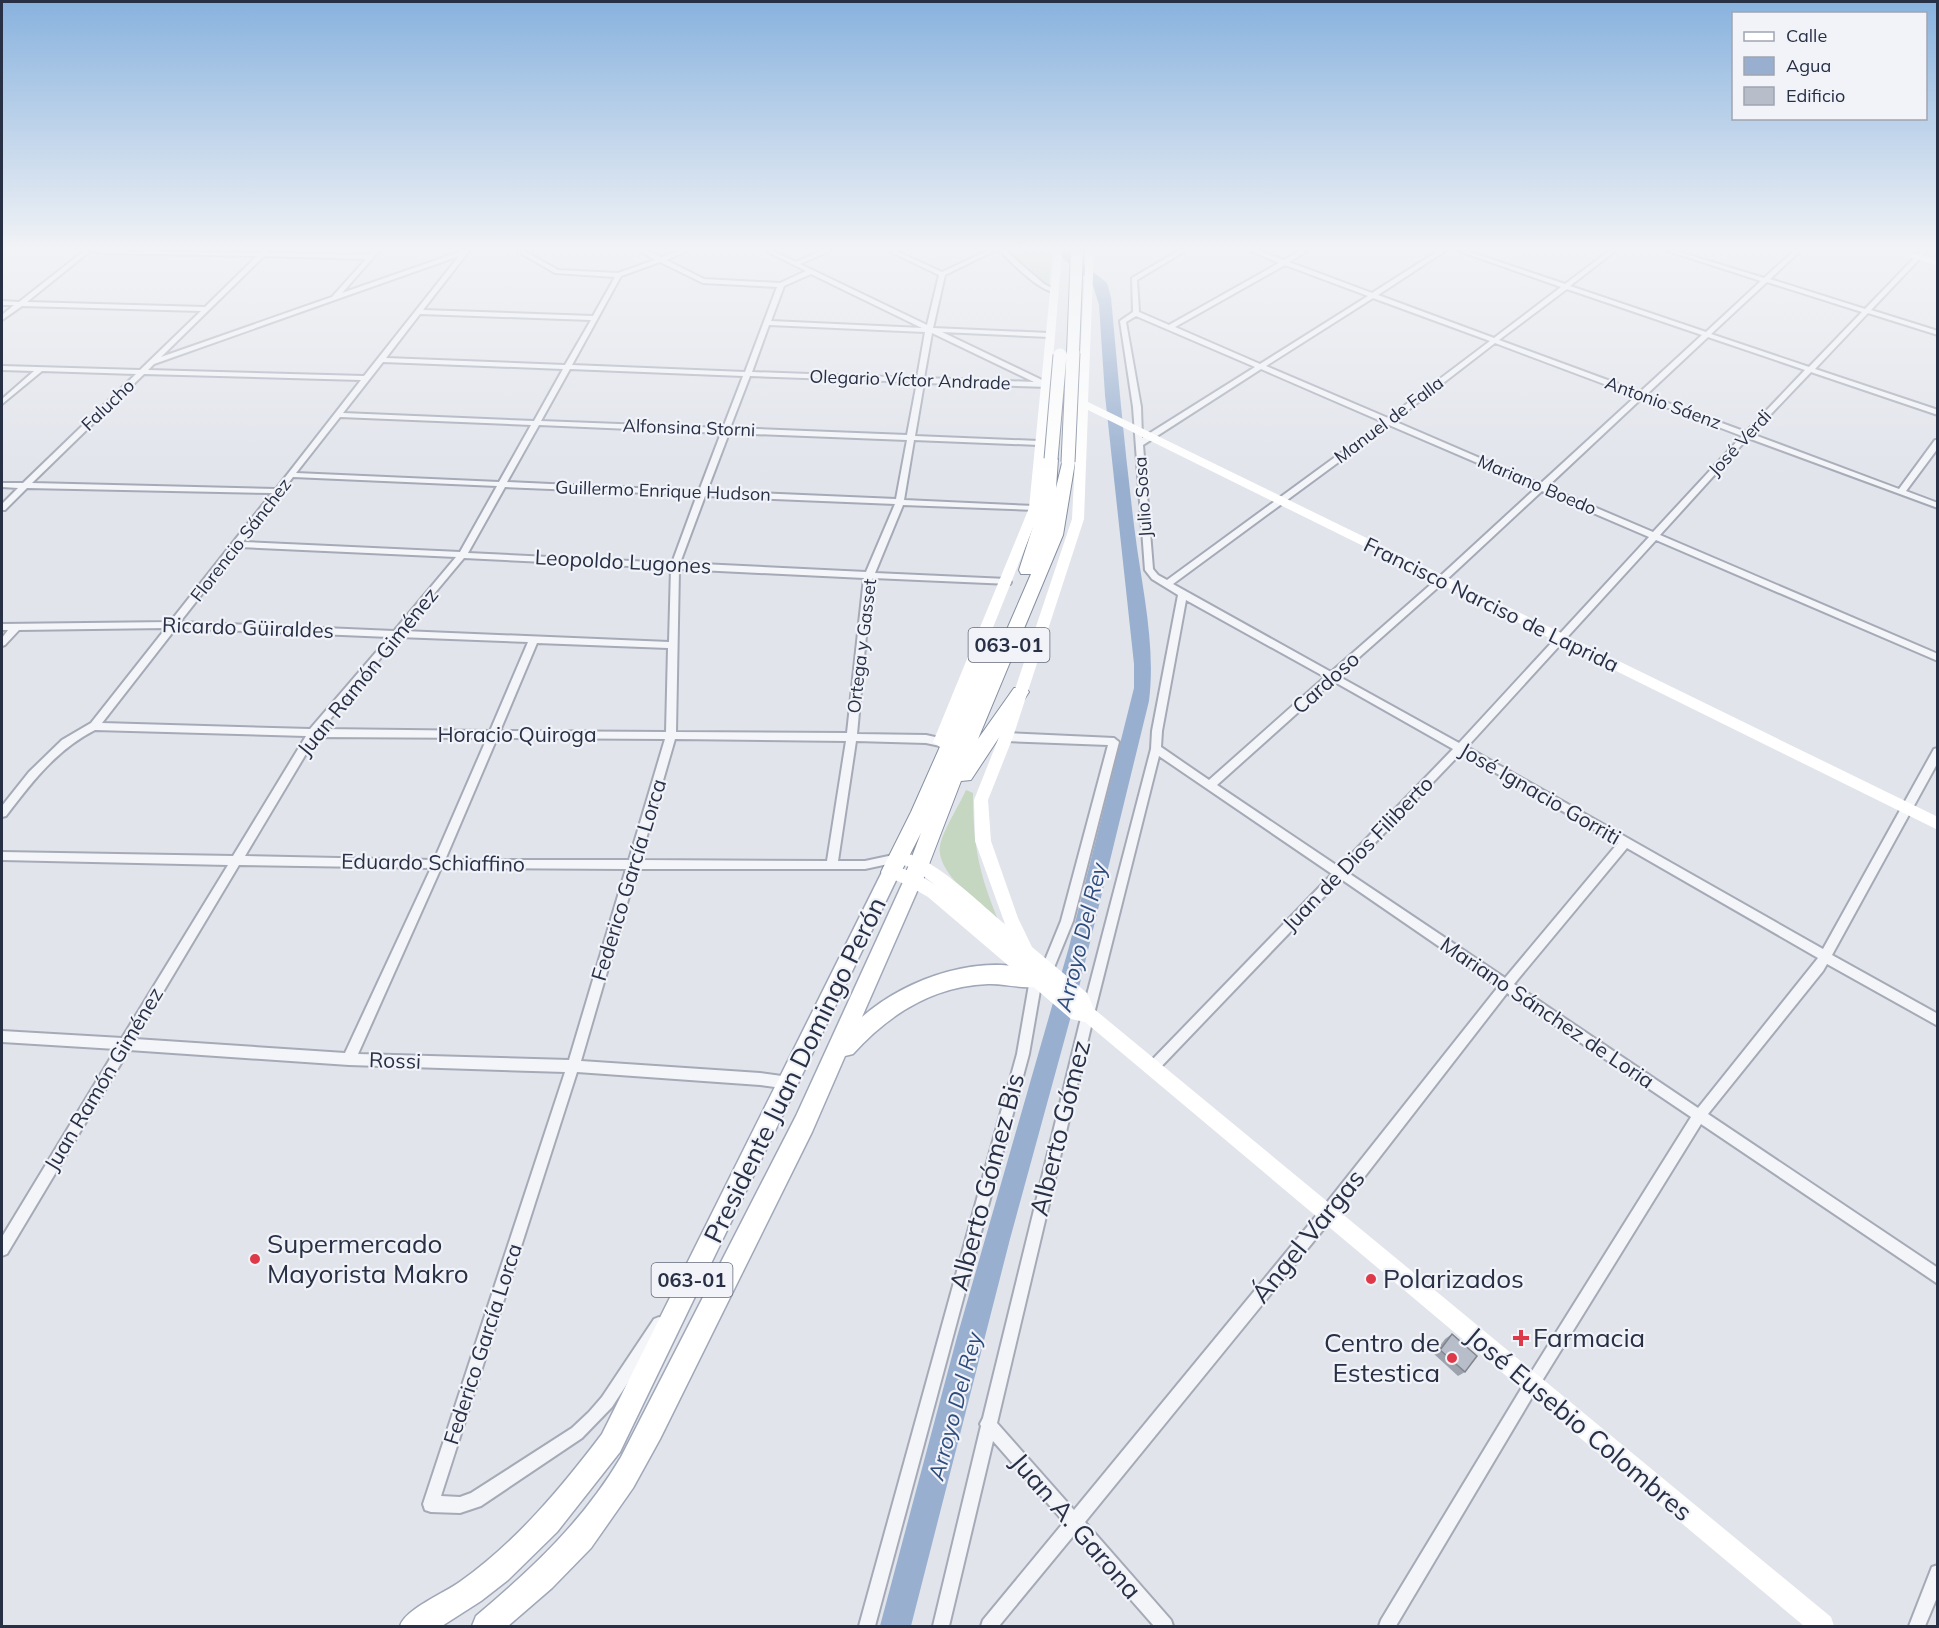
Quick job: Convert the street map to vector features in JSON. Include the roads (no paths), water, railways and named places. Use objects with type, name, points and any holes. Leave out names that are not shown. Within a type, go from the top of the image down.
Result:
[{"type":"highway","name":"063-01","points":[[905,868],[1055,535],[1067,327]]},
{"type":"highway","points":[[927,818],[1020,692]]},
{"type":"highway","points":[[927,818],[921,789],[940,742]]},
{"type":"main road","name":"Presidente Juan Domingo Perón","points":[[486,1626],[556,1564],[593,1524],[626,1474],[651,1430],[832,1065],[905,868]]},
{"type":"main road","name":"Presidente Juan Domingo Perón","points":[[414,1626],[469,1594],[520,1548],[588,1475],[611,1443],[789,1083],[905,868]]},
{"type":"main road","points":[[832,1065],[860,1031],[874,1019],[923,990],[954,978],[989,975],[1047,979]]},
{"type":"street","name":"Falucho","points":[[2,508],[188,327]]},
{"type":"street","points":[[150,363],[251,327]]},
{"type":"street","name":"Florencio Sánchez","points":[[2,813],[46,756],[70,738],[94,726],[405,327]]},
{"type":"street","name":"Juan Ramón Giménez","points":[[2,1249],[124,1043],[313,734],[463,554],[589,327]]},
{"type":"street","name":"Federico García Lorca","points":[[708,1248],[607,1402],[577,1433],[475,1500],[460,1505],[431,1504],[573,1066],[671,736],[675,565],[705,492],[765,327]]},
{"type":"street","points":[[859,327],[1049,335]]},
{"type":"street","points":[[923,327],[1045,385]]},
{"type":"street","name":"Ortega y Gasset","points":[[832,865],[852,737],[869,575],[900,501],[930,327]]},
{"type":"street","points":[[940,742],[1007,582],[1035,508],[1050,327]]},
{"type":"street","points":[[1028,954],[1010,919],[982,841],[982,795],[1006,737],[1078,519],[1087,327]]},
{"type":"street","points":[[1124,327],[1134,429],[1139,444]]},
{"type":"street","name":"Mariano Boedo","points":[[1170,327],[1938,658]]},
{"type":"street","name":"Julio Sosa","points":[[1147,564],[1139,444],[1322,327]]},
{"type":"street","name":"Antonio Sáenz","points":[[1460,327],[1938,506]]},
{"type":"street","name":"Manuel de Falla","points":[[1280,501],[1389,421],[1509,327]]},
{"type":"street","points":[[1689,327],[1938,413]]},
{"type":"street","name":"Cardoso","points":[[1211,784],[1440,581],[1714,327]]},
{"type":"street","name":"José Verdi","points":[[1560,639],[1747,435],[1850,327]]},
{"type":"street","points":[[1918,327],[1938,333]]},
{"type":"street","name":"Olegario Víctor Andrade","points":[[380,360],[1045,385]]},
{"type":"street","points":[[2,368],[366,378]]},
{"type":"street","points":[[2,402],[40,369]]},
{"type":"street","name":"Francisco Narciso de Laprida","points":[[1045,385],[1938,824]]},
{"type":"street","name":"Alfonsina Storni","points":[[339,415],[1039,443]]},
{"type":"street","points":[[1901,492],[1938,442]]},
{"type":"street","name":"Guillermo Enrique Hudson","points":[[291,475],[1035,508]]},
{"type":"street","points":[[2,485],[278,491]]},
{"type":"street","points":[[1166,585],[1280,501]]},
{"type":"street","name":"Leopoldo Lugones","points":[[238,544],[1007,582]]},
{"type":"street","name":"José Ignacio Gorriti","points":[[1147,564],[1155,577],[1166,585],[1460,748],[1624,844],[1938,1021]]},
{"type":"street","name":"Alberto Gómez","points":[[941,1626],[1082,1009],[1156,749],[1157,731],[1183,594]]},
{"type":"street","name":"Ricardo Güiraldes","points":[[2,627],[174,625],[674,645]]},
{"type":"street","points":[[2,644],[16,627]]},
{"type":"street","name":"Juan de Dios Filiberto","points":[[1153,1066],[1460,748],[1560,639]]},
{"type":"street","points":[[349,1059],[438,864],[534,640]]},
{"type":"street","name":"Horacio Quiroga","points":[[94,726],[313,734],[852,737],[926,739],[940,742]]},
{"type":"street","name":"Alberto Gómez Bis","points":[[867,1626],[1023,1054],[1067,921],[1114,741],[1006,737]]},
{"type":"street","name":"Mariano Sánchez de Loria","points":[[1156,749],[1341,872],[1505,987],[1938,1277]]},
{"type":"street","points":[[1387,1626],[1532,1384],[1699,1116],[1825,957],[1938,752]]},
{"type":"street","name":"Ángel Vargas","points":[[989,1626],[1326,1215],[1505,987],[1624,844]]},
{"type":"street","name":"Eduardo Schiaffino","points":[[2,856],[121,856],[236,861],[438,864],[865,865],[905,868]]},
{"type":"street","name":"Eduardo Schiaffino","points":[[865,865],[905,868]]},
{"type":"street","name":"José Eusebio Colombres","points":[[905,868],[1028,954],[1047,979]]},
{"type":"street","name":"José Eusebio Colombres","points":[[905,868],[1047,979],[1153,1066],[1326,1215],[1822,1626]]},
{"type":"street","name":"Rossi","points":[[2,1036],[349,1059],[573,1066],[789,1083]]},
{"type":"street","name":"Juan A. Garona","points":[[988,1424],[1165,1626]]},
{"type":"street","points":[[1917,1626],[1938,1573]]},
{"type":"water","name":"Arroyo Del Rey","points":[[1100,327],[1114,327],[1128,474],[1151,659],[1149,701],[1080,983],[1010,1239],[911,1626],[880,1626],[957,1337],[1069,947],[1134,688],[1134,664],[1105,395]]},
{"type":"place","name":"Supermercado Mayorista Makro","points":[[255,1259]]},
{"type":"place","name":"Polarizados","points":[[1371,1279]]},
{"type":"place","name":"Farmacia","points":[[1521,1338]]},
{"type":"place","name":"Centro de Estestica","points":[[1452,1358]]}]
